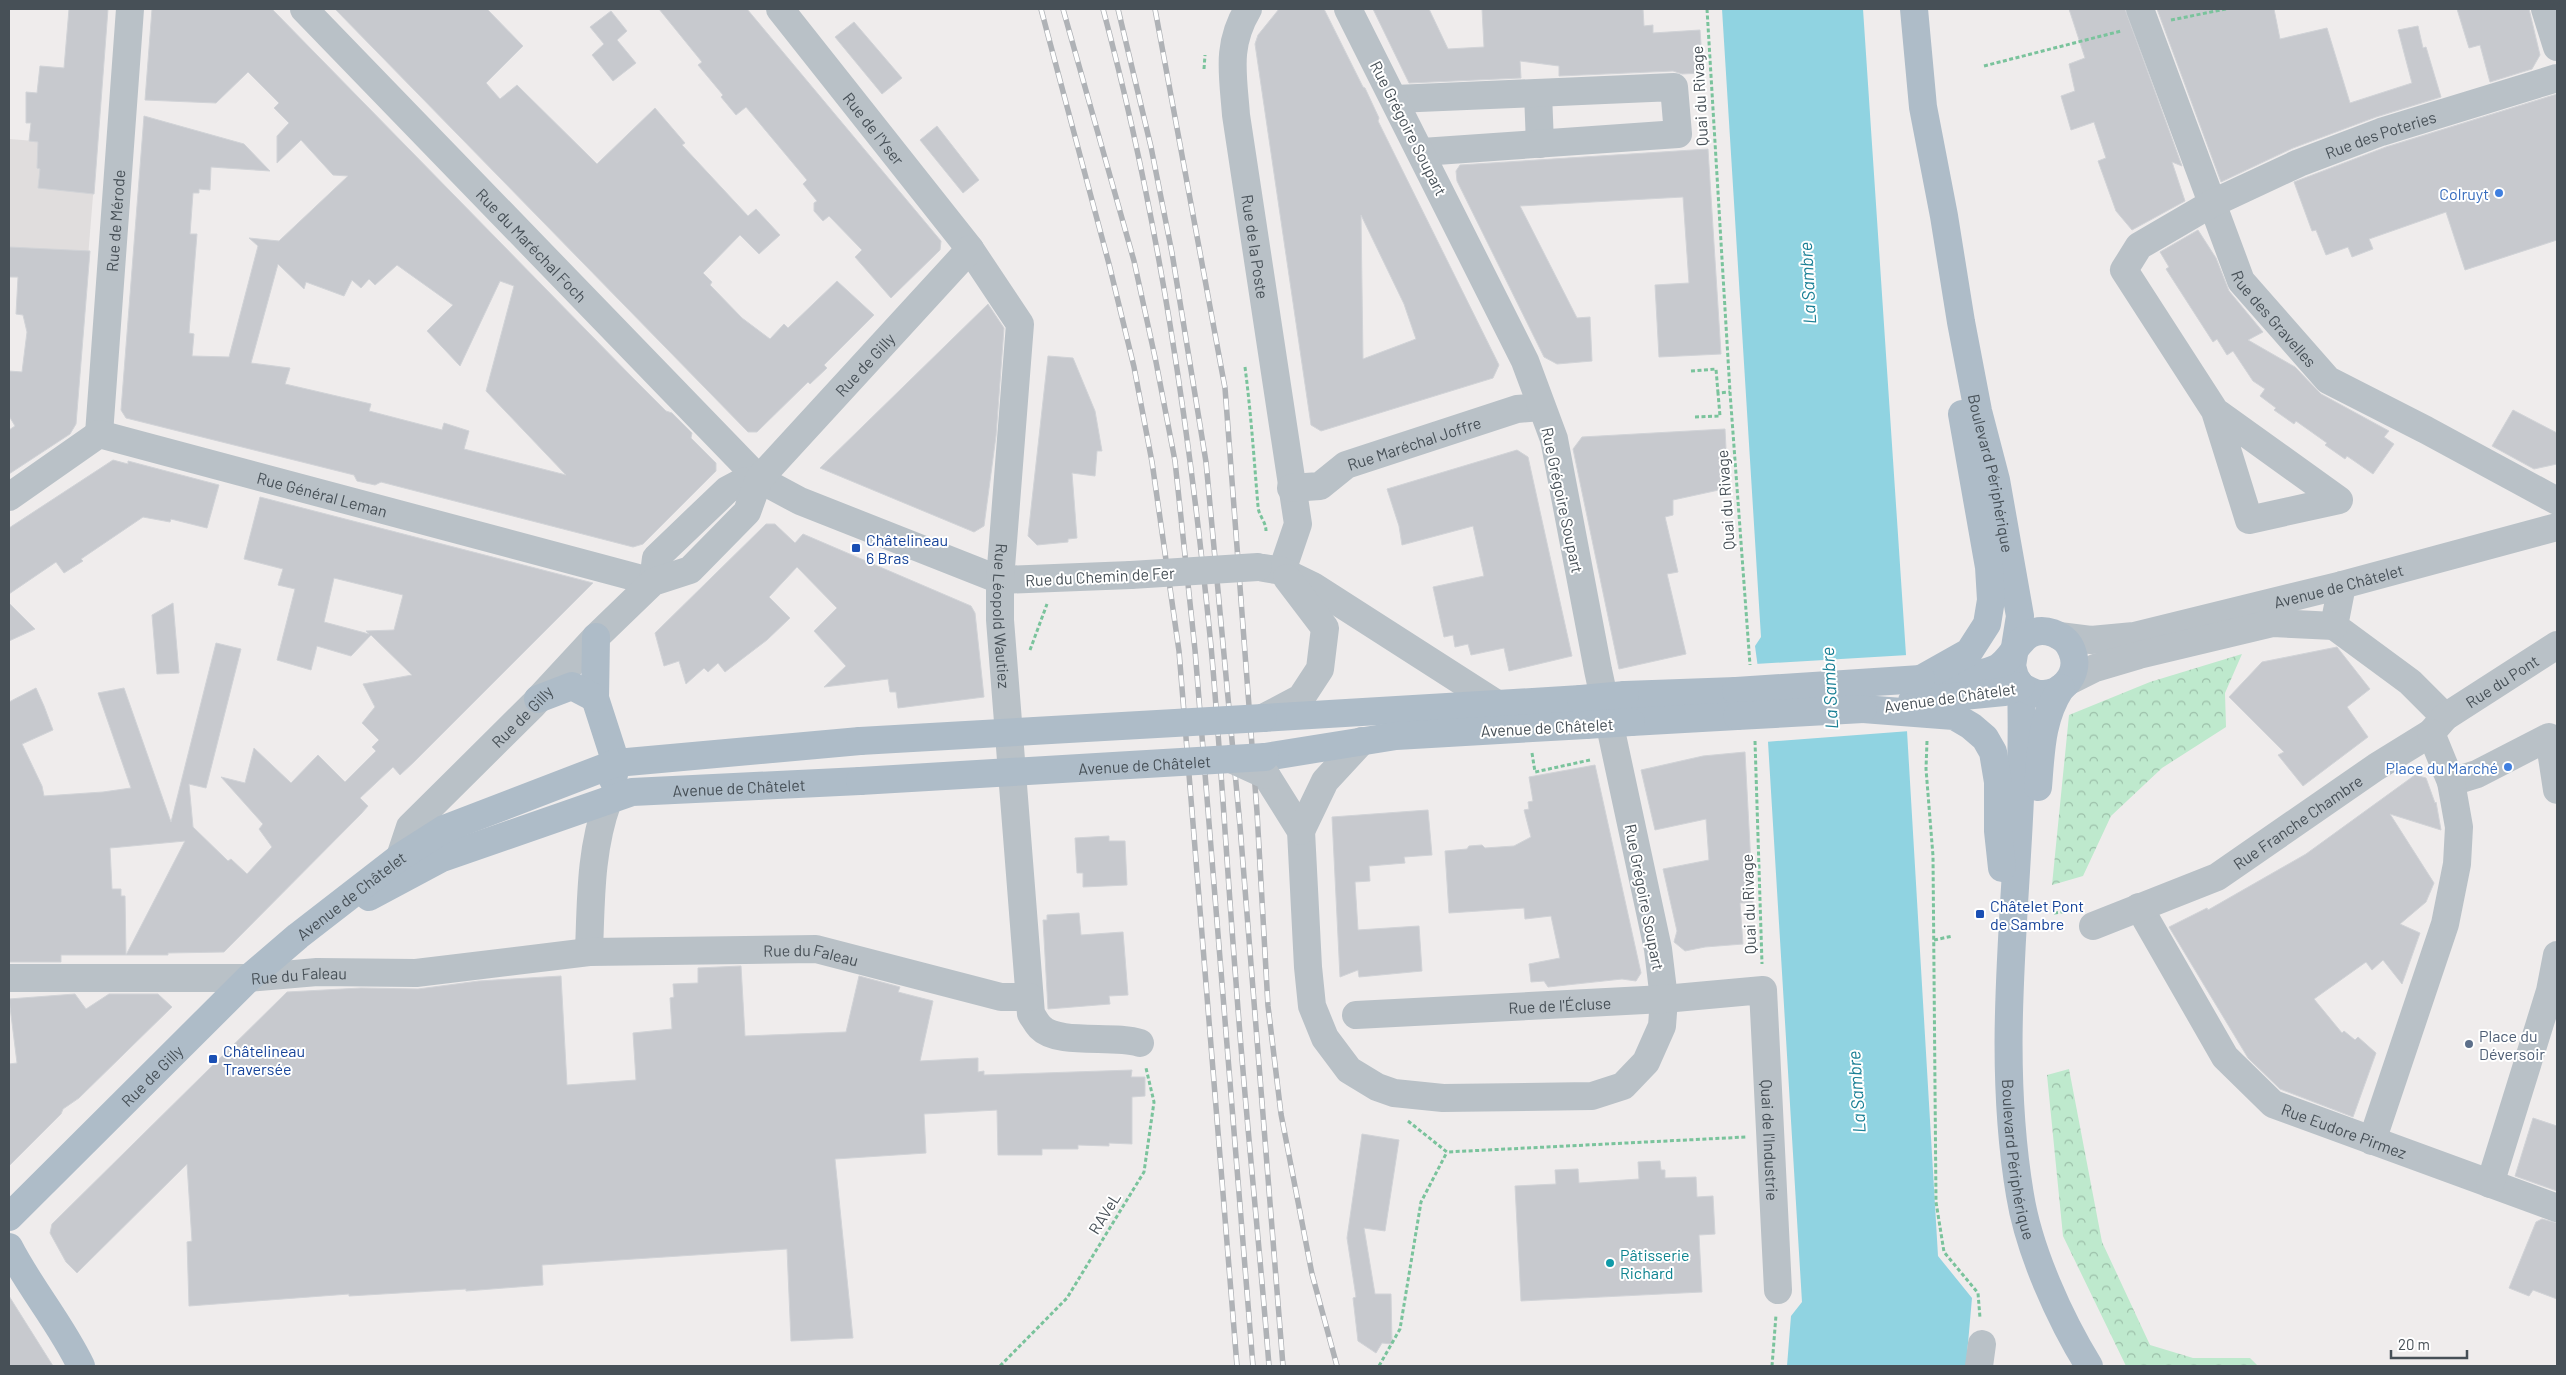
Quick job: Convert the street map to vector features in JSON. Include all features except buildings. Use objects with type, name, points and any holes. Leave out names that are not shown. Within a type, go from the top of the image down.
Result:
[{"type":"main road","name":"Boulevard Périphérique","points":[[1914,9],[1923,107],[1969,366],[1978,411],[1996,480],[2020,616],[2012,666],[2015,677],[2021,686],[2022,755],[2007,1021],[2009,1100],[2020,1197],[2040,1266],[2074,1343],[2089,1366]]},
{"type":"main road","points":[[1923,107],[1933,225],[1989,567],[1991,600],[1987,624],[1969,652],[1922,697],[1972,726],[1985,738],[1993,752],[1998,782],[1998,831],[2011,939]]},
{"type":"main road","name":"Avenue de Châtelet","points":[[298,936],[400,857],[444,829],[616,763],[860,741],[1625,695],[1743,714],[1864,709],[1922,697],[1997,668],[2031,634],[2040,632],[2059,636]]},
{"type":"main road","points":[[2059,636],[2067,642],[2074,660],[2073,671],[2065,684]]},
{"type":"main road","points":[[596,637],[595,698],[616,763],[608,801]]},
{"type":"main road","name":"Boulevard Périphérique","points":[[2011,939],[2037,801],[2042,743],[2049,707],[2065,684]]},
{"type":"main road","name":"Avenue de Châtelet","points":[[298,936],[442,858],[632,792],[860,781],[1231,759],[1265,766],[1362,741],[1396,736],[1743,714],[1922,697],[2004,692],[2021,686],[2030,692],[2041,694],[2052,693],[2065,684]]},
{"type":"main road","points":[[538,699],[572,686],[595,698]]},
{"type":"main road","name":"Rue de Gilly","points":[[9,1217],[249,978],[298,936]]},
{"type":"main road","points":[[9,1247],[23,1273],[72,1347],[81,1366]]},
{"type":"street","name":"Rue de Mérode","points":[[100,434],[130,9]]},
{"type":"street","name":"Rue du Maréchal Foch","points":[[304,9],[759,479]]},
{"type":"street","name":"Rue de l'Yser","points":[[780,9],[970,249]]},
{"type":"street","name":"Rue de la Poste","points":[[1248,9],[1237,28],[1232,58],[1236,115],[1298,524],[1270,569]]},
{"type":"street","name":"Rue Grégoire Soupart","points":[[1301,831],[1308,968],[1312,1006],[1325,1038],[1349,1070],[1377,1087],[1394,1093],[1443,1098],[1522,1098],[1592,1096],[1623,1086],[1646,1062],[1662,1026],[1664,999],[1658,949],[1615,755],[1554,439],[1525,361],[1422,152],[1348,9]]},
{"type":"street","points":[[2545,9],[2557,47]]},
{"type":"street","name":"Rue des Gravelles","points":[[2143,17],[2241,281],[2328,380],[2426,430],[2557,501]]},
{"type":"street","name":"Rue des Poteries","points":[[2215,411],[2124,270],[2139,246],[2211,204],[2298,163],[2381,132],[2557,78]]},
{"type":"street","points":[[1395,99],[1674,87],[1678,134],[1422,152]]},
{"type":"street","points":[[1538,93],[1540,144]]},
{"type":"street","name":"Rue de Gilly","points":[[400,857],[410,827],[538,699],[596,637],[653,582],[690,570],[747,512],[759,479],[970,249]]},
{"type":"street","name":"Rue Léopold Wautiez","points":[[970,249],[1020,324],[1000,580],[1000,620],[1007,690],[1028,997],[1031,1014],[1040,1028],[1057,1036],[1128,1039],[1140,1043]]},
{"type":"street","name":"Rue Maréchal Joffre","points":[[1292,488],[1320,486],[1346,464],[1517,409],[1541,407]]},
{"type":"street","points":[[2215,411],[2316,484],[2339,500],[2249,520],[2215,411]]},
{"type":"street","points":[[9,497],[100,434]]},
{"type":"street","name":"Rue Général Leman","points":[[100,434],[653,582]]},
{"type":"street","name":"Rue du Chemin de Fer","points":[[759,479],[800,501],[1000,580],[1270,569]]},
{"type":"street","name":"Avenue de Châtelet","points":[[2059,636],[2092,640],[2134,636],[2342,585],[2557,526]]},
{"type":"street","points":[[1270,569],[1313,586],[1497,704]]},
{"type":"street","points":[[1263,718],[1300,698],[1320,669],[1325,628],[1270,569]]},
{"type":"street","points":[[2342,585],[2334,626],[2410,682],[2438,725],[2459,827],[2457,864],[2445,924],[2372,1141]]},
{"type":"street","name":"Avenue de Châtelet","points":[[2065,684],[2095,668],[2139,655],[2273,623],[2334,626]]},
{"type":"street","name":"Rue du Pont","points":[[2438,725],[2557,645]]},
{"type":"street","name":"Rue Franche Chambre","points":[[2093,926],[2216,877],[2438,725]]},
{"type":"street","points":[[2451,782],[2477,774],[2549,737],[2557,790]]},
{"type":"street","points":[[1301,831],[1325,781],[1362,741]]},
{"type":"street","points":[[1265,766],[1301,831]]},
{"type":"street","points":[[588,952],[592,879],[598,829],[608,801]]},
{"type":"street","name":"Rue Eudore Pirmez","points":[[2139,907],[2225,1057],[2273,1104],[2557,1208]]},
{"type":"street","name":"Rue du Faleau","points":[[9,978],[249,978],[317,972],[416,973],[588,952],[816,949],[1001,997],[1028,997]]},
{"type":"street","points":[[2490,1184],[2550,992],[2557,955]]},
{"type":"street","name":"Rue de l'Écluse","points":[[1356,1015],[1664,999],[1763,990]]},
{"type":"street","name":"Quai de l'Industrie","points":[[1763,990],[1778,1290]]},
{"type":"path","name":"Quai du Rivage","points":[[1708,9],[1730,392],[1750,667]]},
{"type":"path","points":[[1984,66],[2143,17],[2226,9]]},
{"type":"path","points":[[1691,371],[1716,369],[1720,416],[1695,417]]},
{"type":"path","points":[[1718,394],[1730,392]]},
{"type":"path","points":[[1007,690],[1027,657],[1055,578]]},
{"type":"path","name":"Quai du Rivage","points":[[1743,714],[1763,990]]},
{"type":"path","points":[[1534,772],[1615,755]]},
{"type":"path","points":[[1926,769],[1933,856],[1936,1202],[1944,1252],[1978,1293],[1981,1355]]},
{"type":"path","points":[[1934,940],[1954,936]]},
{"type":"path","name":"RAVeL","points":[[1000,1366],[1066,1298],[1144,1172],[1154,1102],[1140,1043]]},
{"type":"path","points":[[1394,1093],[1403,1117],[1447,1152],[1771,1136]]},
{"type":"path","points":[[1379,1366],[1400,1329],[1421,1202],[1447,1152]]},
{"type":"path","points":[[1772,1366],[1778,1290]]},
{"type":"shaded area","points":[[9,139],[61,143],[95,171],[86,282],[9,277]]},
{"type":"green space","points":[[2242,654],[2225,693],[2226,727],[2162,768],[2111,816],[2083,876],[2052,885],[2069,715],[2150,682]]},
{"type":"green space","points":[[2069,1069],[2102,1242],[2150,1345],[2193,1358],[2250,1358],[2258,1366],[2126,1366],[2063,1236],[2047,1075]]},
{"type":"water","name":"La Sambre","points":[[1722,9],[1863,9],[1906,655],[1907,731],[1938,1256],[1972,1298],[1966,1366],[1787,1366],[1791,1316],[1802,1302],[1768,742],[1755,646],[1761,637]]},
{"type":"pier","points":[[1908,655],[1910,731],[1765,742],[1755,664]]},
{"type":"railway","points":[[1041,9],[1109,264],[1134,367],[1152,462],[1179,651],[1237,1366]]},
{"type":"railway","points":[[1063,9],[1134,261],[1175,461],[1195,650],[1253,1366]]},
{"type":"railway","points":[[1103,9],[1141,166],[1156,246],[1182,405],[1203,566],[1269,1366]]},
{"type":"railway","points":[[1118,9],[1151,147],[1172,253],[1206,462],[1240,826],[1283,1366]]},
{"type":"railway","points":[[1155,9],[1225,388],[1257,812],[1268,1006],[1281,1114],[1312,1274],[1337,1366]]},
{"type":"place","name":"Colruyt","points":[[2499,193]]},
{"type":"place","name":"Châtelineau 6 Bras","points":[[856,548]]},
{"type":"place","name":"Place du Marché","points":[[2508,767]]},
{"type":"place","name":"Châtelet Pont de Sambre","points":[[1980,914]]},
{"type":"place","name":"Place du Déversoir","points":[[2469,1044]]},
{"type":"place","name":"Châtelineau Traversée","points":[[213,1059]]},
{"type":"place","name":"Pâtisserie Richard","points":[[1610,1263]]}]
